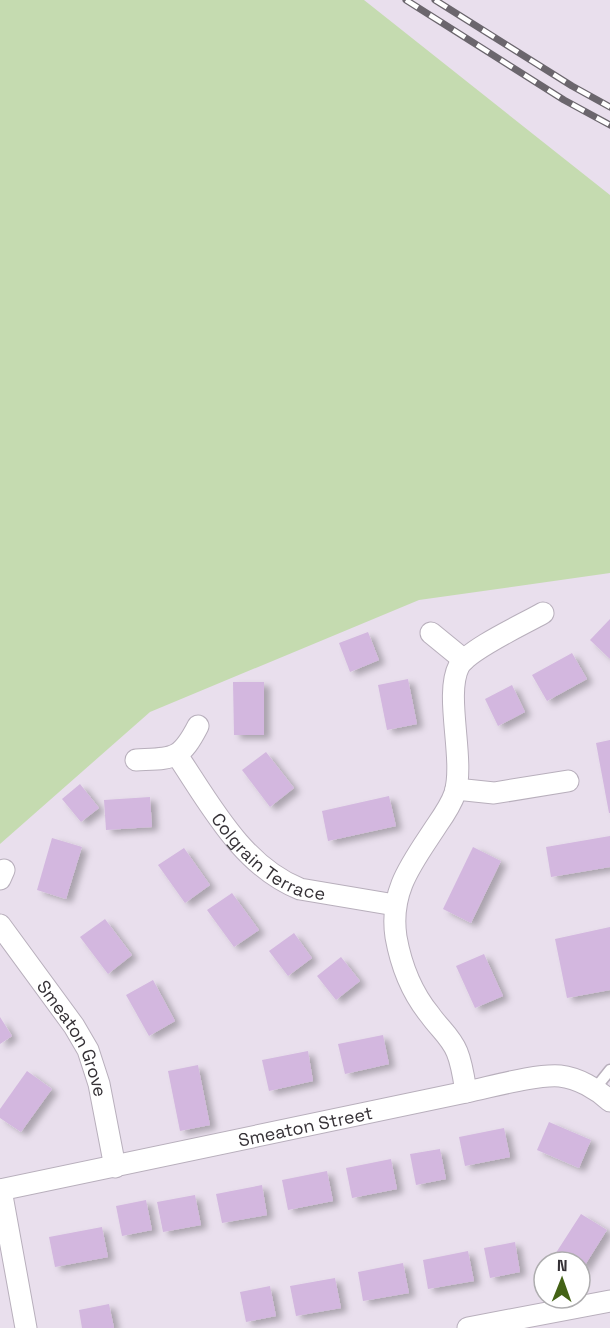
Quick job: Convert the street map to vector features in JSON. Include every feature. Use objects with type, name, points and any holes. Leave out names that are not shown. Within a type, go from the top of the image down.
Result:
[{"type":"street","points":[[466,1092],[457,1051],[420,1001],[407,976],[396,934],[395,905],[403,879],[447,811],[456,789],[458,759],[455,681],[457,672],[464,660],[473,652],[543,613]]},
{"type":"street","points":[[431,633],[464,660]]},
{"type":"street","points":[[136,760],[161,759],[177,755],[188,745],[198,726]]},
{"type":"street","name":"Colgrain Terrace","points":[[177,755],[225,827],[267,871],[300,889],[395,905]]},
{"type":"street","points":[[456,789],[494,794],[568,781]]},
{"type":"street","name":"Smeaton Grove","points":[[0,925],[74,1026],[88,1050],[99,1084],[115,1167]]},
{"type":"street","name":"Smeaton Street","points":[[0,1190],[543,1077],[559,1076],[573,1079],[604,1097]]},
{"type":"street","points":[[0,1190],[26,1328]]},
{"type":"street","points":[[468,1328],[610,1301]]},
{"type":"lane","points":[[604,1097],[610,1070]]},
{"type":"green space","points":[[0,0],[364,0],[610,195],[610,573],[419,600],[150,712],[0,844]]},
{"type":"building","points":[[610,619],[610,659],[590,640]]},
{"type":"building","points":[[368,632],[379,660],[350,672],[339,643]]},
{"type":"building","points":[[572,653],[587,679],[547,701],[532,675]]},
{"type":"building","points":[[408,679],[417,724],[387,730],[378,685]]},
{"type":"building","points":[[233,682],[264,682],[264,735],[234,735]]},
{"type":"building","points":[[512,685],[525,712],[498,726],[485,699]]},
{"type":"building","points":[[610,740],[610,813],[609,813],[596,743]]},
{"type":"building","points":[[266,752],[294,788],[270,807],[242,770]]},
{"type":"building","points":[[80,784],[99,808],[81,822],[62,799]]},
{"type":"building","points":[[389,796],[396,826],[328,841],[322,811]]},
{"type":"building","points":[[150,797],[152,827],[106,830],[104,800]]},
{"type":"building","points":[[610,836],[610,867],[551,877],[546,847]]},
{"type":"building","points":[[52,838],[82,847],[66,899],[37,890]]},
{"type":"building","points":[[473,847],[501,861],[471,923],[443,909]]},
{"type":"building","points":[[184,848],[210,885],[185,903],[158,865]]},
{"type":"building","points":[[232,893],[259,930],[234,947],[207,910]]},
{"type":"building","points":[[105,919],[132,955],[108,974],[80,937]]},
{"type":"building","points":[[610,927],[610,990],[567,998],[555,939]]},
{"type":"building","points":[[294,933],[312,958],[288,976],[269,951]]},
{"type":"building","points":[[484,954],[503,996],[475,1008],[456,966]]},
{"type":"building","points":[[341,957],[360,981],[336,1000],[317,976]]},
{"type":"building","points":[[153,980],[175,1021],[149,1036],[126,995]]},
{"type":"building","points":[[0,1017],[12,1036],[0,1044]]},
{"type":"building","points":[[383,1035],[389,1064],[345,1074],[338,1044]]},
{"type":"building","points":[[308,1051],[313,1081],[269,1091],[262,1060]]},
{"type":"building","points":[[198,1065],[210,1125],[180,1131],[168,1071]]},
{"type":"building","points":[[27,1071],[52,1089],[21,1132],[0,1118],[0,1109]]},
{"type":"building","points":[[549,1122],[591,1140],[579,1168],[537,1150]]},
{"type":"building","points":[[504,1128],[510,1157],[465,1166],[459,1137]]},
{"type":"building","points":[[440,1149],[446,1179],[416,1185],[410,1154]]},
{"type":"building","points":[[391,1159],[397,1189],[352,1198],[346,1168]]},
{"type":"building","points":[[327,1171],[333,1201],[288,1210],[282,1180]]},
{"type":"building","points":[[262,1185],[267,1215],[222,1223],[216,1194]]},
{"type":"building","points":[[195,1195],[201,1225],[163,1232],[157,1202]]},
{"type":"building","points":[[146,1200],[152,1230],[122,1236],[116,1206]]},
{"type":"building","points":[[581,1214],[607,1230],[592,1254],[592,1250],[558,1250]]},
{"type":"building","points":[[102,1227],[108,1257],[55,1267],[49,1237]]},
{"type":"building","points":[[515,1242],[520,1272],[490,1278],[484,1248]]},
{"type":"building","points":[[468,1251],[474,1281],[428,1289],[423,1260]]},
{"type":"building","points":[[403,1263],[409,1293],[363,1301],[358,1272]]},
{"type":"building","points":[[335,1278],[341,1308],[296,1316],[290,1286]]},
{"type":"building","points":[[270,1286],[276,1316],[246,1322],[240,1292]]},
{"type":"building","points":[[109,1304],[114,1328],[82,1328],[79,1310]]},
{"type":"railway","points":[[406,0],[564,100],[610,125]]},
{"type":"railway","points":[[435,0],[572,86],[610,107]]}]
